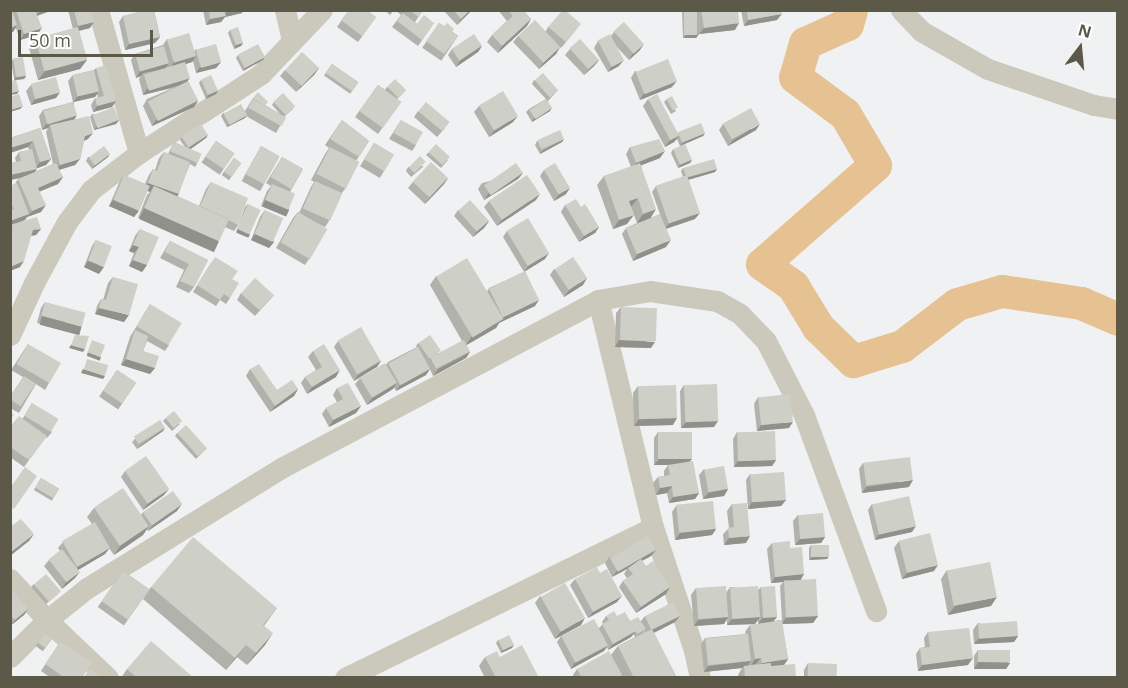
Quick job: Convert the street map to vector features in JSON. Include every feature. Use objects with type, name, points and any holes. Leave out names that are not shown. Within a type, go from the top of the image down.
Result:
[{"type":"street","points":[[98,10],[139,153]]},
{"type":"street","points":[[285,10],[292,41]]},
{"type":"street","points":[[11,334],[34,283],[67,222],[91,190],[139,153],[261,74],[322,10]]},
{"type":"street","points":[[901,10],[921,31],[988,69],[1094,105],[1118,110]]},
{"type":"street","points":[[10,657],[47,620],[87,588],[283,467],[598,300],[650,291],[717,301],[740,314],[766,341],[804,415],[876,611]]},
{"type":"street","points":[[598,300],[653,527],[694,650],[700,678]]},
{"type":"street","points":[[345,678],[653,527]]},
{"type":"street","points":[[10,579],[47,620],[108,678]]},
{"type":"building","points":[[10,10],[12,10],[17,25],[10,28]]},
{"type":"building","points":[[16,10],[35,10],[42,28],[24,34]]},
{"type":"building","points":[[74,10],[91,10],[94,22],[78,26]]},
{"type":"building","points":[[154,10],[160,37],[129,44],[123,16]]},
{"type":"building","points":[[209,10],[224,10],[226,16],[210,19]]},
{"type":"building","points":[[349,10],[367,10],[376,17],[362,36],[341,20]]},
{"type":"building","points":[[409,10],[423,10],[419,17]]},
{"type":"building","points":[[453,10],[470,10],[461,19]]},
{"type":"building","points":[[508,10],[523,10],[531,19],[502,46],[492,35],[513,16]]},
{"type":"building","points":[[563,10],[581,24],[566,42],[548,27]]},
{"type":"building","points":[[684,10],[697,10],[697,35],[684,35]]},
{"type":"building","points":[[701,10],[738,10],[739,23],[704,28]]},
{"type":"building","points":[[747,10],[781,10],[782,14],[748,20]]},
{"type":"building","points":[[403,13],[417,24],[424,15],[434,23],[422,40],[397,21]]},
{"type":"building","points":[[535,20],[560,47],[543,63],[518,36]]},
{"type":"building","points":[[624,22],[644,44],[634,54],[614,31]]},
{"type":"building","points":[[439,23],[444,26],[447,23],[454,29],[452,32],[458,36],[444,54],[426,41]]},
{"type":"building","points":[[78,27],[87,60],[44,71],[35,38]]},
{"type":"building","points":[[238,27],[243,43],[236,45],[230,30]]},
{"type":"building","points":[[189,33],[196,56],[174,63],[167,40]]},
{"type":"building","points":[[474,34],[482,46],[459,61],[452,49]]},
{"type":"building","points":[[610,34],[624,60],[612,67],[598,41]]},
{"type":"building","points":[[580,39],[599,60],[588,69],[570,48]]},
{"type":"building","points":[[216,44],[221,62],[201,68],[196,50]]},
{"type":"building","points":[[258,44],[265,57],[245,68],[238,55]]},
{"type":"building","points":[[164,46],[169,63],[140,72],[135,54]]},
{"type":"building","points":[[302,52],[319,68],[302,86],[285,70]]},
{"type":"building","points":[[23,57],[26,76],[16,77],[13,59]]},
{"type":"building","points":[[668,59],[677,81],[645,94],[636,72]]},
{"type":"building","points":[[185,62],[190,78],[149,91],[144,75]]},
{"type":"building","points":[[332,64],[358,82],[352,91],[326,73]]},
{"type":"building","points":[[106,65],[116,101],[97,106],[95,98],[104,96],[96,68]]},
{"type":"building","points":[[94,70],[99,91],[78,96],[73,75]]},
{"type":"building","points":[[543,73],[558,90],[550,98],[535,80]]},
{"type":"building","points":[[211,75],[218,91],[208,95],[201,79]]},
{"type":"building","points":[[56,77],[60,92],[35,99],[31,84]]},
{"type":"building","points":[[395,79],[406,90],[399,98],[387,87]]},
{"type":"building","points":[[16,80],[19,91],[10,93],[10,81]]},
{"type":"building","points":[[188,81],[198,101],[158,121],[148,101]]},
{"type":"building","points":[[378,85],[401,102],[383,128],[359,111]]},
{"type":"building","points":[[503,91],[518,116],[494,130],[479,105]]},
{"type":"building","points":[[258,92],[268,102],[265,105],[253,98]]},
{"type":"building","points":[[283,93],[295,106],[286,115],[273,102]]},
{"type":"building","points":[[19,94],[23,106],[10,110],[10,97]]},
{"type":"building","points":[[657,94],[679,135],[670,140],[648,99]]},
{"type":"building","points":[[672,96],[678,108],[673,110],[667,99]]},
{"type":"building","points":[[253,99],[286,117],[281,126],[248,108]]},
{"type":"building","points":[[546,99],[552,108],[536,119],[529,110]]},
{"type":"building","points":[[73,102],[77,115],[47,124],[43,111]]},
{"type":"building","points":[[426,102],[450,122],[442,131],[418,111]]},
{"type":"building","points":[[241,104],[247,115],[230,125],[224,114]]},
{"type":"building","points":[[114,107],[119,120],[98,128],[93,115]]},
{"type":"building","points":[[751,108],[760,124],[732,139],[723,124]]},
{"type":"building","points":[[89,116],[93,133],[85,136],[80,159],[60,165],[50,125]]},
{"type":"building","points":[[342,120],[369,141],[359,157],[330,139]]},
{"type":"building","points":[[401,120],[423,132],[416,145],[394,133]]},
{"type":"building","points":[[701,123],[705,133],[682,143],[678,132]]},
{"type":"building","points":[[201,124],[208,135],[188,147],[181,136]]},
{"type":"building","points":[[40,128],[51,159],[40,162],[33,141],[10,148],[10,138]]},
{"type":"building","points":[[560,130],[564,139],[541,149],[537,140]]},
{"type":"building","points":[[659,139],[665,151],[636,163],[630,147]]},
{"type":"building","points":[[216,141],[234,153],[224,169],[205,157]]},
{"type":"building","points":[[174,142],[202,154],[198,163],[170,151]]},
{"type":"building","points":[[374,143],[394,155],[384,171],[364,159]]},
{"type":"building","points":[[436,144],[450,157],[442,165],[428,152]]},
{"type":"building","points":[[685,144],[692,160],[680,165],[673,149]]},
{"type":"building","points":[[104,146],[110,154],[95,165],[89,157]]},
{"type":"building","points":[[261,146],[279,156],[264,184],[245,174]]},
{"type":"building","points":[[330,147],[359,162],[346,189],[316,174]]},
{"type":"building","points":[[32,149],[37,169],[10,175],[10,163],[21,161],[19,152]]},
{"type":"building","points":[[164,152],[190,162],[179,194],[148,183],[153,169],[157,171]]},
{"type":"building","points":[[420,156],[426,162],[414,173],[409,167]]},
{"type":"building","points":[[282,157],[303,169],[291,189],[270,177]]},
{"type":"building","points":[[234,158],[241,163],[231,177],[224,172]]},
{"type":"building","points":[[714,159],[717,169],[686,176],[683,168]]},
{"type":"building","points":[[431,162],[448,178],[429,197],[413,182]]},
{"type":"building","points":[[56,163],[63,177],[38,188],[46,205],[32,211],[18,179]]},
{"type":"building","points":[[516,163],[523,173],[491,195],[484,185]]},
{"type":"building","points":[[555,163],[570,188],[559,195],[544,170]]},
{"type":"building","points":[[640,163],[656,209],[643,214],[638,198],[629,201],[634,215],[619,220],[604,176]]},
{"type":"building","points":[[124,175],[150,186],[139,211],[113,200]]},
{"type":"building","points":[[527,175],[540,194],[502,220],[489,201]]},
{"type":"building","points":[[687,175],[700,213],[669,224],[656,186]]},
{"type":"building","points":[[315,181],[342,193],[330,221],[303,208]]},
{"type":"building","points":[[211,182],[248,198],[238,225],[200,206]]},
{"type":"building","points":[[17,183],[29,214],[10,221],[10,211],[14,209],[10,201],[10,186]]},
{"type":"building","points":[[272,184],[295,194],[288,209],[265,200]]},
{"type":"building","points":[[154,186],[229,219],[219,241],[144,208]]},
{"type":"building","points":[[576,199],[581,207],[585,204],[599,227],[584,236],[565,205]]},
{"type":"building","points":[[470,200],[489,221],[477,232],[458,211]]},
{"type":"building","points":[[248,204],[261,210],[249,234],[237,228]]},
{"type":"building","points":[[265,210],[283,218],[273,242],[254,234]]},
{"type":"building","points":[[298,212],[327,229],[310,259],[280,242]]},
{"type":"building","points":[[660,214],[671,240],[637,254],[626,228]]},
{"type":"building","points":[[37,217],[41,229],[33,230],[24,261],[10,267],[10,225]]},
{"type":"building","points":[[528,218],[549,253],[528,266],[507,231]]},
{"type":"building","points":[[140,229],[159,237],[147,265],[133,260],[139,247],[133,245]]},
{"type":"building","points":[[96,240],[112,246],[104,267],[88,261]]},
{"type":"building","points":[[170,241],[208,260],[194,287],[180,281],[189,264],[165,252]]},
{"type":"building","points":[[215,257],[238,271],[232,279],[239,283],[230,298],[224,294],[220,300],[197,285]]},
{"type":"building","points":[[573,257],[587,278],[569,290],[555,269]]},
{"type":"building","points":[[467,258],[504,319],[473,337],[436,277]]},
{"type":"building","points":[[525,271],[539,300],[503,317],[489,289]]},
{"type":"building","points":[[113,277],[138,284],[129,315],[99,308],[101,299],[106,300]]},
{"type":"building","points":[[255,278],[274,295],[260,310],[241,294]]},
{"type":"building","points":[[45,302],[86,313],[82,326],[41,316]]},
{"type":"building","points":[[150,304],[182,323],[168,345],[137,326]]},
{"type":"building","points":[[621,307],[657,308],[656,341],[620,340]]},
{"type":"building","points":[[361,327],[380,361],[357,374],[338,340]]},
{"type":"building","points":[[135,330],[148,336],[143,351],[159,356],[155,368],[126,359]]},
{"type":"building","points":[[75,335],[89,336],[85,349],[71,345]]},
{"type":"building","points":[[430,335],[441,351],[429,359],[419,343]]},
{"type":"building","points":[[92,340],[105,345],[100,357],[87,352]]},
{"type":"building","points":[[464,340],[470,352],[436,369],[430,357]]},
{"type":"building","points":[[28,344],[61,363],[49,383],[16,364]]},
{"type":"building","points":[[324,344],[340,370],[312,387],[305,377],[322,367],[313,351]]},
{"type":"building","points":[[418,347],[430,369],[400,385],[388,363]]},
{"type":"building","points":[[87,359],[108,365],[105,376],[84,370]]},
{"type":"building","points":[[385,363],[397,383],[372,398],[360,378]]},
{"type":"building","points":[[259,364],[277,390],[292,380],[298,389],[275,406],[250,369]]},
{"type":"building","points":[[117,370],[136,383],[122,404],[103,391]]},
{"type":"building","points":[[24,376],[36,384],[21,406],[10,397]]},
{"type":"building","points":[[348,383],[361,406],[333,420],[326,408],[343,399],[337,388]]},
{"type":"building","points":[[717,384],[718,421],[685,422],[684,385]]},
{"type":"building","points":[[676,385],[677,418],[639,419],[638,386]]},
{"type":"building","points":[[790,394],[793,422],[761,425],[758,397]]},
{"type":"building","points":[[32,403],[59,419],[51,432],[24,416]]},
{"type":"building","points":[[174,411],[182,421],[174,428],[165,418]]},
{"type":"building","points":[[19,416],[47,436],[29,460],[10,447],[10,427]]},
{"type":"building","points":[[160,420],[165,428],[138,444],[134,436]]},
{"type":"building","points":[[186,425],[207,448],[198,456],[177,433]]},
{"type":"building","points":[[775,431],[776,460],[738,461],[737,432]]},
{"type":"building","points":[[658,432],[692,432],[692,459],[658,459]]},
{"type":"building","points":[[146,456],[169,489],[148,504],[125,471]]},
{"type":"building","points":[[910,457],[913,480],[866,486],[863,463]]},
{"type":"building","points":[[693,461],[699,493],[673,497],[672,486],[660,488],[658,477],[670,475],[668,465]]},
{"type":"building","points":[[724,466],[728,489],[708,492],[704,469]]},
{"type":"building","points":[[25,467],[37,476],[14,509],[10,506],[10,488]]},
{"type":"building","points":[[784,472],[786,500],[752,502],[750,474]]},
{"type":"building","points":[[41,478],[59,489],[53,498],[35,487]]},
{"type":"building","points":[[123,488],[149,526],[120,546],[94,508]]},
{"type":"building","points":[[173,491],[182,504],[152,525],[143,512]]},
{"type":"building","points":[[909,496],[916,526],[879,535],[872,505]]},
{"type":"building","points":[[713,501],[716,529],[679,533],[676,505]]},
{"type":"building","points":[[747,503],[750,536],[729,538],[728,528],[734,527],[732,504]]},
{"type":"building","points":[[823,513],[825,537],[800,539],[798,515]]},
{"type":"building","points":[[21,519],[34,534],[12,551],[10,549],[10,527]]},
{"type":"building","points":[[95,522],[110,548],[77,567],[62,541]]},
{"type":"building","points":[[930,533],[938,565],[907,573],[899,541]]},
{"type":"building","points":[[648,536],[656,550],[618,572],[610,558]]},
{"type":"building","points":[[193,537],[277,608],[263,625],[273,633],[256,653],[246,645],[235,658],[151,587]]},
{"type":"building","points":[[790,541],[790,548],[802,547],[804,574],[775,577],[772,543]]},
{"type":"building","points":[[811,545],[829,545],[829,557],[811,557]]},
{"type":"building","points":[[62,549],[80,572],[66,582],[49,559]]},
{"type":"building","points":[[641,559],[646,566],[653,561],[670,587],[641,607],[623,581],[633,574],[628,568]]},
{"type":"building","points":[[990,562],[997,597],[954,606],[947,570]]},
{"type":"building","points":[[597,567],[600,573],[607,569],[622,596],[593,612],[575,579]]},
{"type":"building","points":[[123,571],[149,589],[128,620],[102,601]]},
{"type":"building","points":[[46,574],[61,591],[49,602],[34,584]]},
{"type":"building","points":[[816,579],[818,616],[786,618],[784,581]]},
{"type":"building","points":[[565,583],[585,618],[561,632],[541,597]]},
{"type":"building","points":[[726,586],[728,617],[698,619],[696,588]]},
{"type":"building","points":[[758,586],[760,617],[732,619],[730,588]]},
{"type":"building","points":[[775,586],[777,617],[763,618],[761,587]]},
{"type":"building","points":[[13,591],[28,609],[15,620],[10,615],[10,593]]},
{"type":"building","points":[[673,602],[680,616],[651,629],[645,616]]},
{"type":"building","points":[[614,611],[617,616],[625,612],[636,631],[613,644],[602,624],[609,620],[606,616]]},
{"type":"building","points":[[638,617],[646,629],[637,634],[630,621]]},
{"type":"building","points":[[594,619],[608,645],[575,663],[561,636]]},
{"type":"building","points":[[782,620],[788,659],[762,663],[761,658],[755,659],[750,625]]},
{"type":"building","points":[[1017,621],[1018,636],[979,639],[978,624]]},
{"type":"building","points":[[969,628],[973,658],[922,665],[920,648],[930,647],[928,632]]},
{"type":"building","points":[[652,629],[677,678],[634,678],[618,646]]},
{"type":"building","points":[[45,633],[52,638],[45,648],[38,643]]},
{"type":"building","points":[[748,634],[751,661],[708,665],[705,638]]},
{"type":"building","points":[[509,635],[514,645],[503,650],[498,640]]},
{"type":"building","points":[[151,641],[194,678],[137,678],[127,669]]},
{"type":"building","points":[[60,642],[92,663],[82,678],[65,678],[45,664]]},
{"type":"building","points":[[522,645],[539,678],[496,678],[485,657],[497,651],[500,657]]},
{"type":"building","points":[[978,650],[1010,650],[1010,662],[978,662]]},
{"type":"building","points":[[609,651],[622,675],[616,678],[582,678],[577,669]]},
{"type":"building","points":[[771,663],[771,666],[795,664],[796,678],[744,678],[744,666]]},
{"type":"building","points":[[808,663],[837,664],[836,678],[807,678]]},
{"type":"building","points":[[90,669],[102,677],[84,677]]},
{"type":"building","points":[[846,677],[869,678],[846,678]]},
{"type":"waterway","points":[[851,10],[847,24],[805,43],[795,77],[845,114],[875,165],[762,264],[793,286],[818,327],[853,361],[902,346],[957,304],[1002,291],[1081,303],[1118,319]]}]
